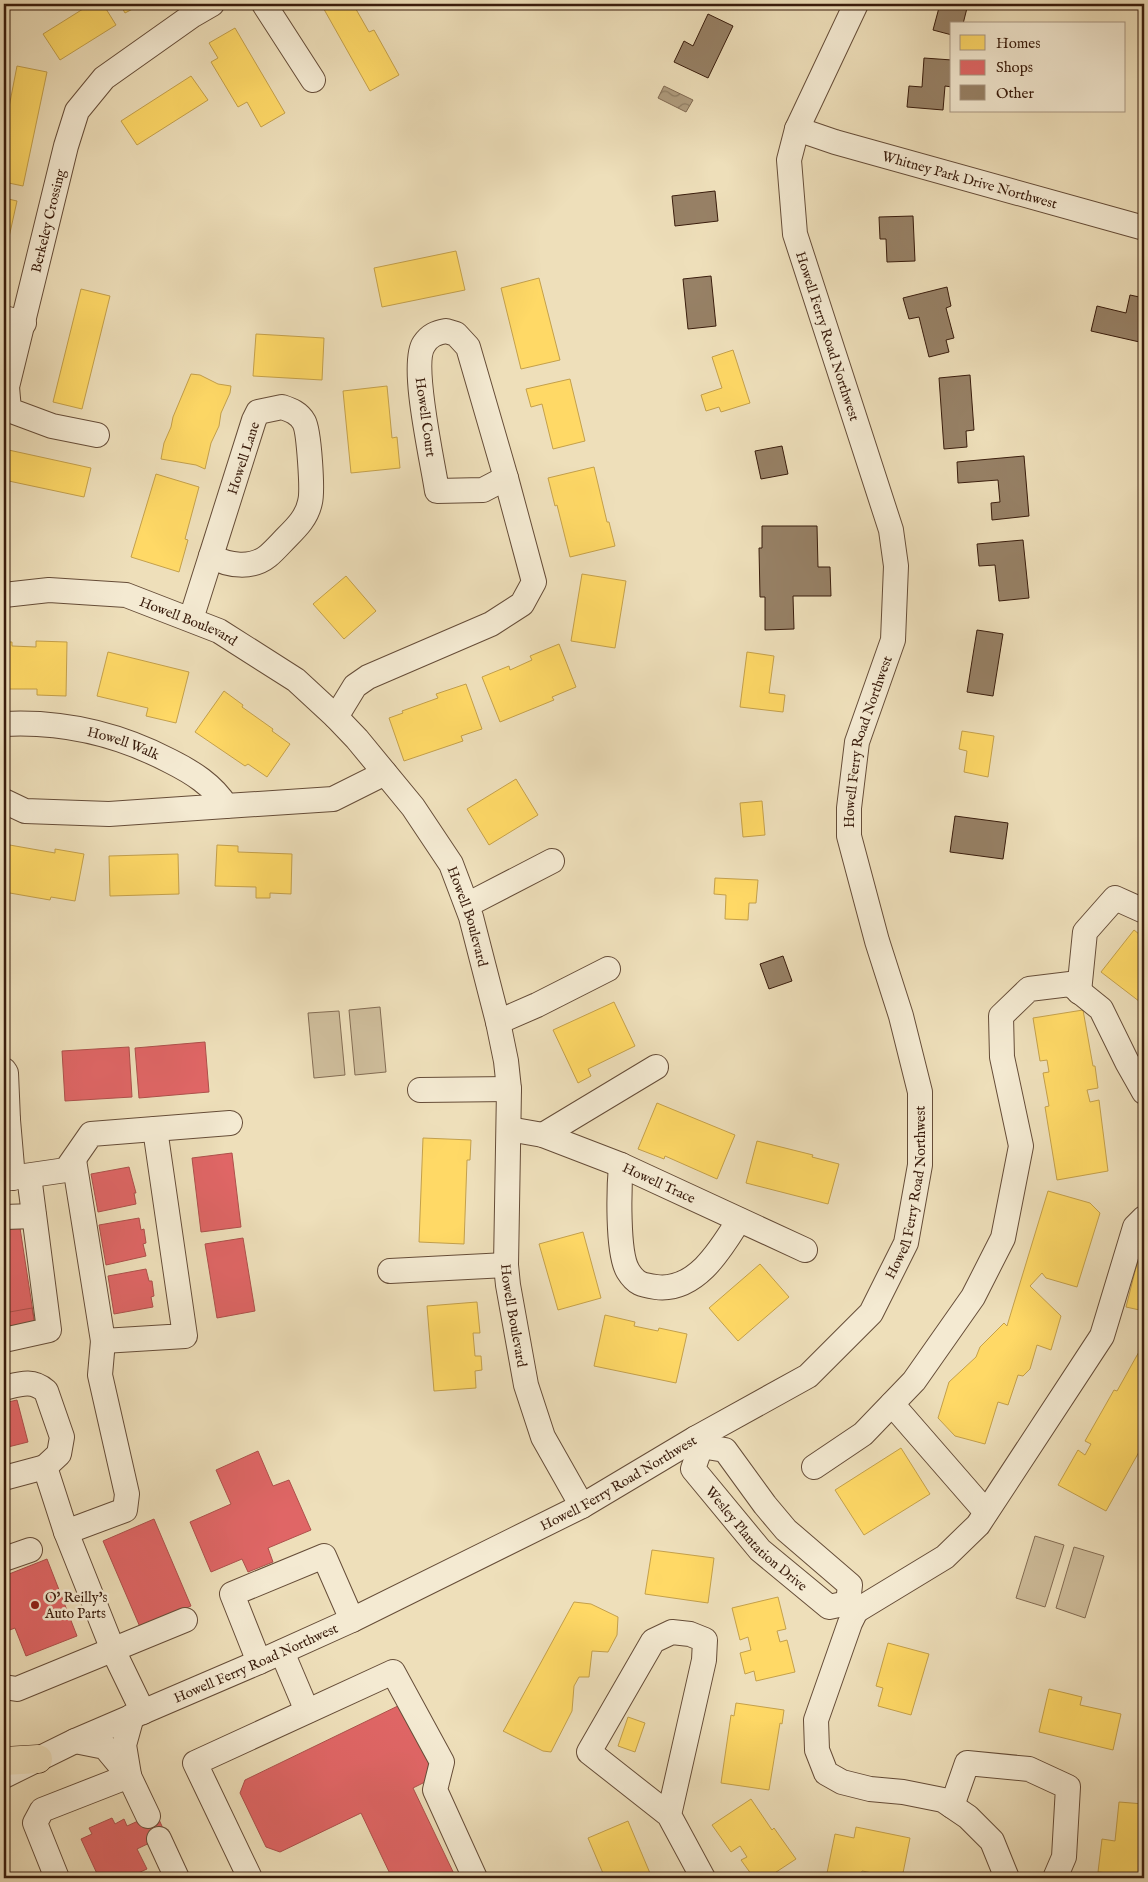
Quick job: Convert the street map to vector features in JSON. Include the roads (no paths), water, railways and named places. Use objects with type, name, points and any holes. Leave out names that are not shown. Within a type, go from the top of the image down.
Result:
[{"type":"highway","points":[[4,1761],[38,1759]]},
{"type":"street","name":"Berkeley Crossing","points":[[97,435],[52,426],[9,410],[7,387],[14,321],[77,111],[104,78],[193,15],[212,4]]},
{"type":"street","points":[[264,4],[313,80]]},
{"type":"street","name":"Howell Ferry Road Northwest","points":[[4,1776],[75,1741],[352,1620],[582,1506],[698,1442],[808,1376],[872,1313],[906,1243],[920,1165],[920,1092],[901,1016],[877,941],[848,836],[849,808],[857,742],[893,640],[896,566],[891,530],[794,234],[789,160],[797,129],[856,4]]},
{"type":"street","name":"Whitney Park Drive Northwest","points":[[797,129],[835,142],[1144,228]]},
{"type":"street","name":"Howell Court","points":[[336,717],[355,686],[368,677],[491,624],[522,604],[534,582],[506,478],[468,346],[456,334],[446,331],[434,333],[423,345],[419,361],[419,386],[437,491],[483,490],[506,478]]},
{"type":"street","name":"Howell Lane","points":[[191,620],[247,437],[258,412],[282,407],[295,411],[304,422],[310,481],[310,502],[303,521],[268,557],[255,562],[237,566],[211,556]]},
{"type":"street","name":"Howell Boulevard","points":[[4,595],[49,590],[126,595],[219,631],[296,680],[336,717],[357,739],[413,807],[451,864],[467,905],[498,1022],[506,1061],[509,1089],[506,1174],[506,1265],[526,1385],[543,1436],[582,1506]]},
{"type":"street","name":"Howell Walk","points":[[4,724],[61,726],[88,730],[125,740],[158,754],[202,779],[226,806]]},
{"type":"street","points":[[4,801],[25,811],[109,814],[334,799],[385,773]]},
{"type":"street","points":[[467,905],[552,861]]},
{"type":"street","points":[[1079,992],[1085,932],[1115,898],[1144,910]]},
{"type":"street","points":[[498,1022],[537,1005],[608,969]]},
{"type":"street","points":[[814,1467],[863,1434],[914,1381],[974,1297],[1003,1238],[1021,1146],[1002,1057],[1001,1016],[1029,989],[1070,984],[1101,1008],[1144,1092]]},
{"type":"street","points":[[544,1135],[656,1067]]},
{"type":"street","points":[[4,1070],[6,1073],[6,1119],[15,1178],[34,1216],[49,1330],[4,1340]]},
{"type":"street","points":[[420,1090],[509,1089]]},
{"type":"street","points":[[15,1178],[66,1170],[91,1134],[230,1123]]},
{"type":"street","points":[[103,1341],[186,1336],[155,1129]]},
{"type":"street","name":"Howell Trace","points":[[509,1129],[544,1135],[620,1165],[805,1250]]},
{"type":"street","points":[[66,1532],[125,1510],[128,1494],[100,1375],[103,1341],[74,1160]]},
{"type":"street","points":[[620,1165],[619,1195],[622,1246],[627,1270],[641,1285],[670,1289],[694,1277],[720,1252],[739,1220]]},
{"type":"street","points":[[4,1217],[34,1216]]},
{"type":"street","points":[[1007,1878],[992,1841],[968,1817],[943,1800],[903,1792],[870,1789],[842,1782],[826,1774],[817,1750],[816,1720],[850,1623],[852,1607],[945,1557],[978,1524],[1102,1336],[1135,1227],[1144,1218]]},
{"type":"street","points":[[390,1270],[506,1265]]},
{"type":"street","points":[[4,1388],[30,1382],[46,1390],[62,1437],[59,1454],[45,1467],[4,1478]]},
{"type":"street","points":[[892,1404],[986,1512]]},
{"type":"street","name":"Wesley Plantation Drive","points":[[698,1442],[725,1450],[765,1505],[786,1530],[850,1586],[852,1607],[829,1607],[760,1550],[693,1469],[698,1442]]},
{"type":"street","points":[[45,1467],[66,1532],[137,1714],[124,1745],[129,1776]]},
{"type":"street","points":[[740,1527],[765,1505]]},
{"type":"street","points":[[4,1559],[30,1550]]},
{"type":"street","points":[[259,1662],[232,1594],[324,1556],[352,1620]]},
{"type":"street","points":[[4,1687],[17,1690],[185,1620]]},
{"type":"street","points":[[669,1815],[704,1660],[705,1640],[690,1634],[672,1632],[653,1641],[589,1752],[669,1815],[703,1878]]},
{"type":"street","points":[[282,1652],[307,1711]]},
{"type":"street","points":[[250,1878],[195,1764],[393,1672],[442,1762],[435,1790],[475,1878]]},
{"type":"street","points":[[75,1741],[105,1747],[129,1776],[148,1816]]},
{"type":"street","points":[[952,1806],[967,1763],[1029,1769],[1068,1787],[1064,1857],[1055,1878]]},
{"type":"street","points":[[58,1878],[35,1822],[42,1810],[129,1776]]},
{"type":"street","points":[[159,1839],[177,1878]]},
{"type":"water","points":[[664,86],[693,100],[686,112],[658,98]]},
{"type":"place","name":"O' Reilly's Auto Parts","points":[[35,1605]]}]
